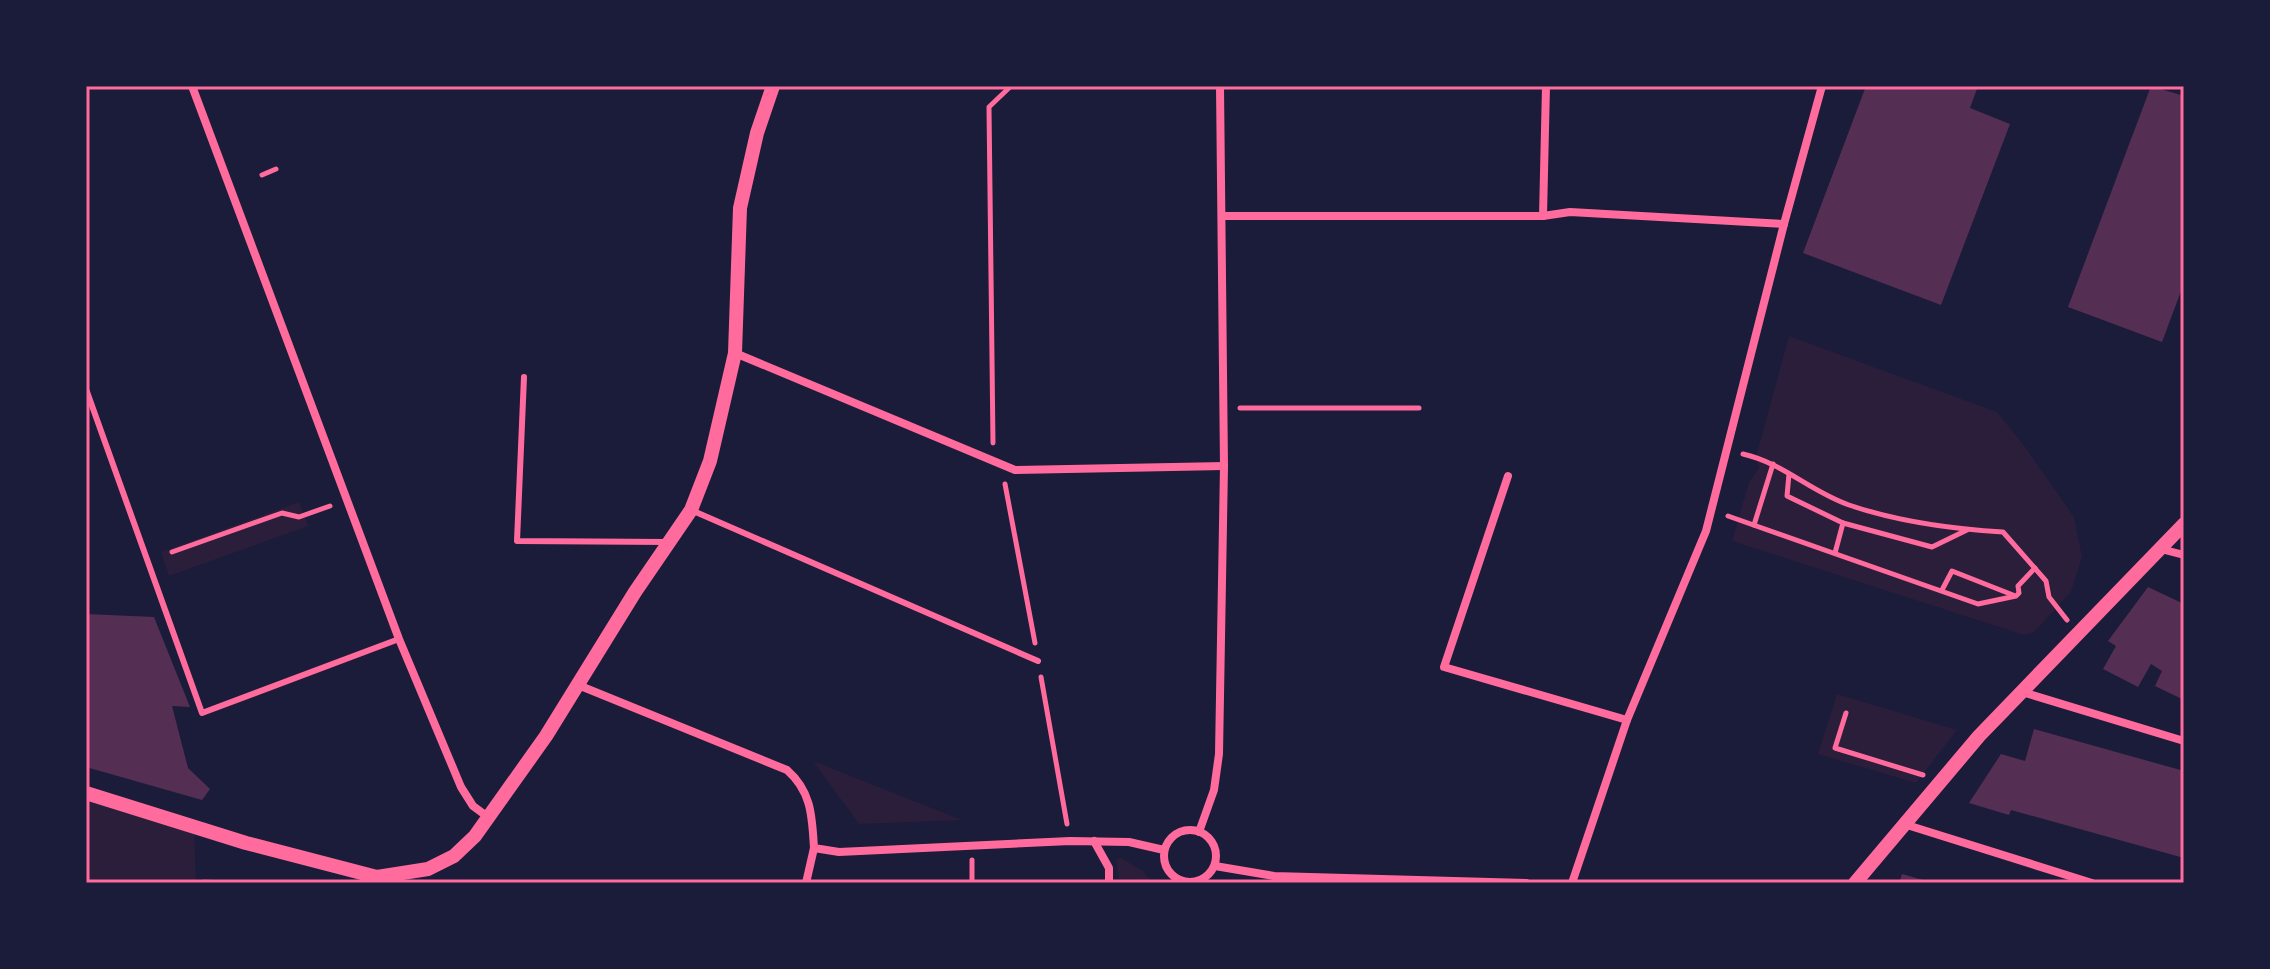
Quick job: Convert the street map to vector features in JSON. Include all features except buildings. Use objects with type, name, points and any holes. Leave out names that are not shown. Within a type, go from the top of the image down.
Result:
[{"type":"street","points":[[192,86],[399,639],[461,787],[473,806],[488,817]]},
{"type":"street","points":[[86,793],[246,843],[377,877],[428,869],[454,856],[475,836],[546,736],[691,510],[710,461],[735,353],[740,208],[757,133],[773,86]]},
{"type":"street","points":[[1199,832],[1214,790],[1219,754],[1224,466],[1220,86]]},
{"type":"street","points":[[1543,216],[1546,86]]},
{"type":"street","points":[[1572,883],[1627,720],[1706,531],[1822,86]]},
{"type":"street","points":[[1222,216],[1543,216],[1570,212],[1784,224]]},
{"type":"street","points":[[735,353],[1015,470],[1224,466]]},
{"type":"street","points":[[1508,476],[1444,667],[1627,720]]},
{"type":"street","points":[[1855,883],[1979,736],[2184,524]]},
{"type":"street","points":[[2161,549],[2184,555]]},
{"type":"street","points":[[578,685],[787,770],[799,781],[812,808],[814,848],[806,883]]},
{"type":"street","points":[[2022,692],[2184,741]]},
{"type":"street","points":[[1907,825],[2092,883]]},
{"type":"street","points":[[1192,830],[1212,842],[1217,858],[1215,866],[1203,879],[1186,883],[1171,875],[1166,867],[1164,850],[1178,833],[1192,830]]},
{"type":"street","points":[[814,848],[839,852],[1094,841],[1129,842],[1164,850]]},
{"type":"street","points":[[1094,841],[1109,868],[1109,883]]},
{"type":"street","points":[[1215,866],[1274,876],[1526,883]]},
{"type":"lane","points":[[524,377],[517,541],[668,542]]},
{"type":"lane","points":[[86,389],[202,713],[399,639]]},
{"type":"lane","points":[[691,510],[1038,661]]},
{"type":"path","points":[[993,461],[989,107],[1011,86]]},
{"type":"path","points":[[262,175],[276,169]]},
{"type":"path","points":[[1223,408],[1419,408]]},
{"type":"path","points":[[1727,451],[1773,464],[1848,505],[1909,520],[1968,530],[2003,532],[2046,581],[2049,597],[2077,633]]},
{"type":"path","points":[[1754,525],[1773,464]]},
{"type":"path","points":[[1789,474],[1787,496],[1843,523],[1932,547],[1968,530]]},
{"type":"path","points":[[172,552],[282,513],[299,517],[347,500]]},
{"type":"path","points":[[1711,510],[1978,604],[2016,596],[2018,586],[2035,568]]},
{"type":"path","points":[[1835,553],[1843,523]]},
{"type":"path","points":[[1942,590],[1952,571],[2016,596]]},
{"type":"path","points":[[1846,713],[1835,748],[1943,781]]},
{"type":"shaded area","points":[[1789,336],[1997,412],[2074,517],[2082,557],[2071,592],[2034,632],[2024,635],[1732,541],[1749,482],[1759,468],[1756,457]]},
{"type":"shaded area","points":[[299,502],[308,526],[169,576],[161,552]]},
{"type":"shaded area","points":[[1837,694],[1957,730],[1916,783],[1818,754]]},
{"type":"shaded area","points":[[813,761],[962,820],[859,824]]},
{"type":"shaded area","points":[[86,793],[194,828],[196,883],[86,883]]},
{"type":"shaded area","points":[[1121,858],[1143,871],[1153,883],[1120,883],[1116,859]]}]
